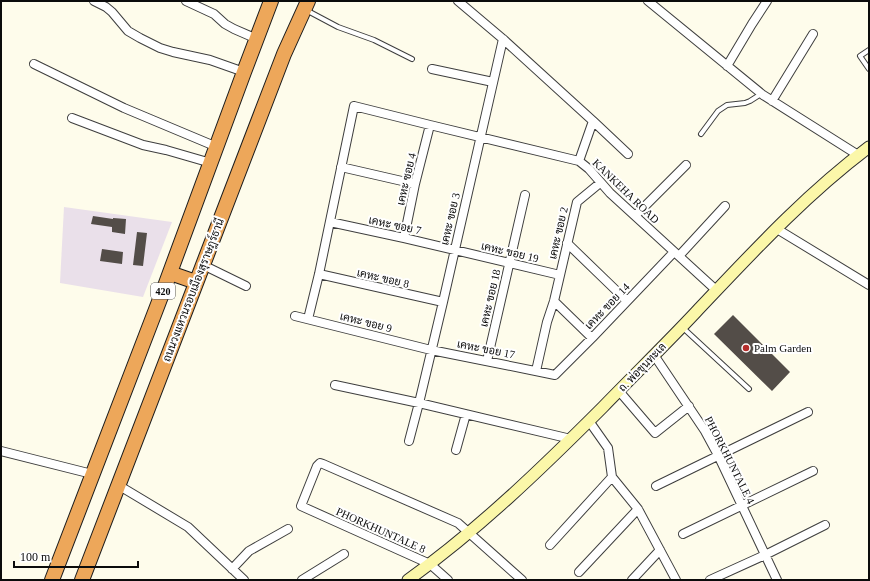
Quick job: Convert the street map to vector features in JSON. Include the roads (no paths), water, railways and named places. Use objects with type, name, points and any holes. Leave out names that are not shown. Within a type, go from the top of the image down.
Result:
[{"type":"highway","name":"420","points":[[52,580],[170,272],[271,1]]},
{"type":"highway","name":"ถนนวงแหวนรอบเมืองสุราษฎร์ธานี","points":[[82,580],[284,54],[306,5]]},
{"type":"highway","points":[[170,272],[196,282]]},
{"type":"street","points":[[94,1],[106,7],[117,17],[128,31],[160,48],[210,60],[244,72]]},
{"type":"street","points":[[186,1],[214,14],[225,24],[234,29],[257,39]]},
{"type":"street","points":[[458,1],[503,39],[628,154]]},
{"type":"street","points":[[648,1],[761,94],[858,155]]},
{"type":"street","points":[[727,66],[767,1]]},
{"type":"street","points":[[772,101],[813,34]]},
{"type":"street","name":"เคหะ ขอย 3","points":[[409,441],[443,302],[503,39]]},
{"type":"street","points":[[34,64],[124,108],[217,147]]},
{"type":"street","points":[[432,69],[493,82]]},
{"type":"street","points":[[308,319],[319,274],[354,106],[579,161]]},
{"type":"street","points":[[72,118],[143,145],[211,163]]},
{"type":"street","name":"KANKEHA ROAD","points":[[593,121],[579,161],[589,169],[610,193],[716,290]]},
{"type":"street","name":"เคหะ ซอย 4","points":[[404,238],[415,184],[430,125]]},
{"type":"street","name":"ถ. พ่อขุนทะเล","points":[[408,580],[469,533],[520,488],[619,391],[716,290],[824,183],[869,147]]},
{"type":"street","points":[[635,216],[686,165]]},
{"type":"street","points":[[341,167],[415,184]]},
{"type":"street","name":"เคหะ ขอย 2","points":[[560,275],[577,202],[600,183]]},
{"type":"street","name":"เคหะ ขอย 18","points":[[487,361],[525,195]]},
{"type":"street","name":"เคหะ ขอย 14","points":[[555,375],[627,301],[725,206]]},
{"type":"street","name":"เคหะ ซอย 7","points":[[330,222],[454,250]]},
{"type":"street","points":[[777,229],[869,285]]},
{"type":"street","points":[[567,243],[627,301]]},
{"type":"street","name":"เคหะ ขอย 19","points":[[454,250],[560,275]]},
{"type":"street","points":[[203,265],[246,286]]},
{"type":"street","name":"เคหะ ขอย 8","points":[[319,274],[443,302]]},
{"type":"street","points":[[536,371],[547,322],[560,275]]},
{"type":"street","points":[[554,301],[592,338]]},
{"type":"street","name":"เคหะ ขอย 9","points":[[295,316],[431,350]]},
{"type":"street","name":"เคหะ ขอย 17","points":[[431,350],[555,375]]},
{"type":"street","name":"PHORKHUNTALE 4","points":[[654,355],[705,431],[718,455],[776,580]]},
{"type":"street","points":[[335,385],[571,439]]},
{"type":"street","points":[[619,391],[655,433],[689,406]]},
{"type":"street","points":[[656,486],[808,412]]},
{"type":"street","points":[[456,450],[466,414]]},
{"type":"street","points":[[589,421],[608,448],[612,477],[638,509],[676,580]]},
{"type":"street","points":[[1,451],[92,474]]},
{"type":"street","name":"PHORKHUNTALE 8","points":[[448,580],[430,564],[301,506],[317,466],[320,463],[323,464],[458,523],[469,533]]},
{"type":"street","points":[[683,534],[813,471]]},
{"type":"street","points":[[550,545],[612,477]]},
{"type":"street","points":[[118,485],[188,527],[244,580]]},
{"type":"street","points":[[580,572],[638,509]]},
{"type":"street","points":[[710,580],[825,525]]},
{"type":"street","points":[[232,569],[249,551],[288,529]]},
{"type":"street","points":[[469,533],[522,580]]},
{"type":"street","points":[[632,580],[660,550]]},
{"type":"street","points":[[302,580],[344,554]]},
{"type":"lane","points":[[306,5],[338,27],[374,40],[412,60]]},
{"type":"lane","points":[[869,50],[860,56],[869,69]]},
{"type":"lane","points":[[701,134],[718,111],[727,105],[750,102],[761,94]]},
{"type":"lane","points":[[682,327],[749,389]]},
{"type":"place","name":"Palm Garden","points":[[746,348]]}]
